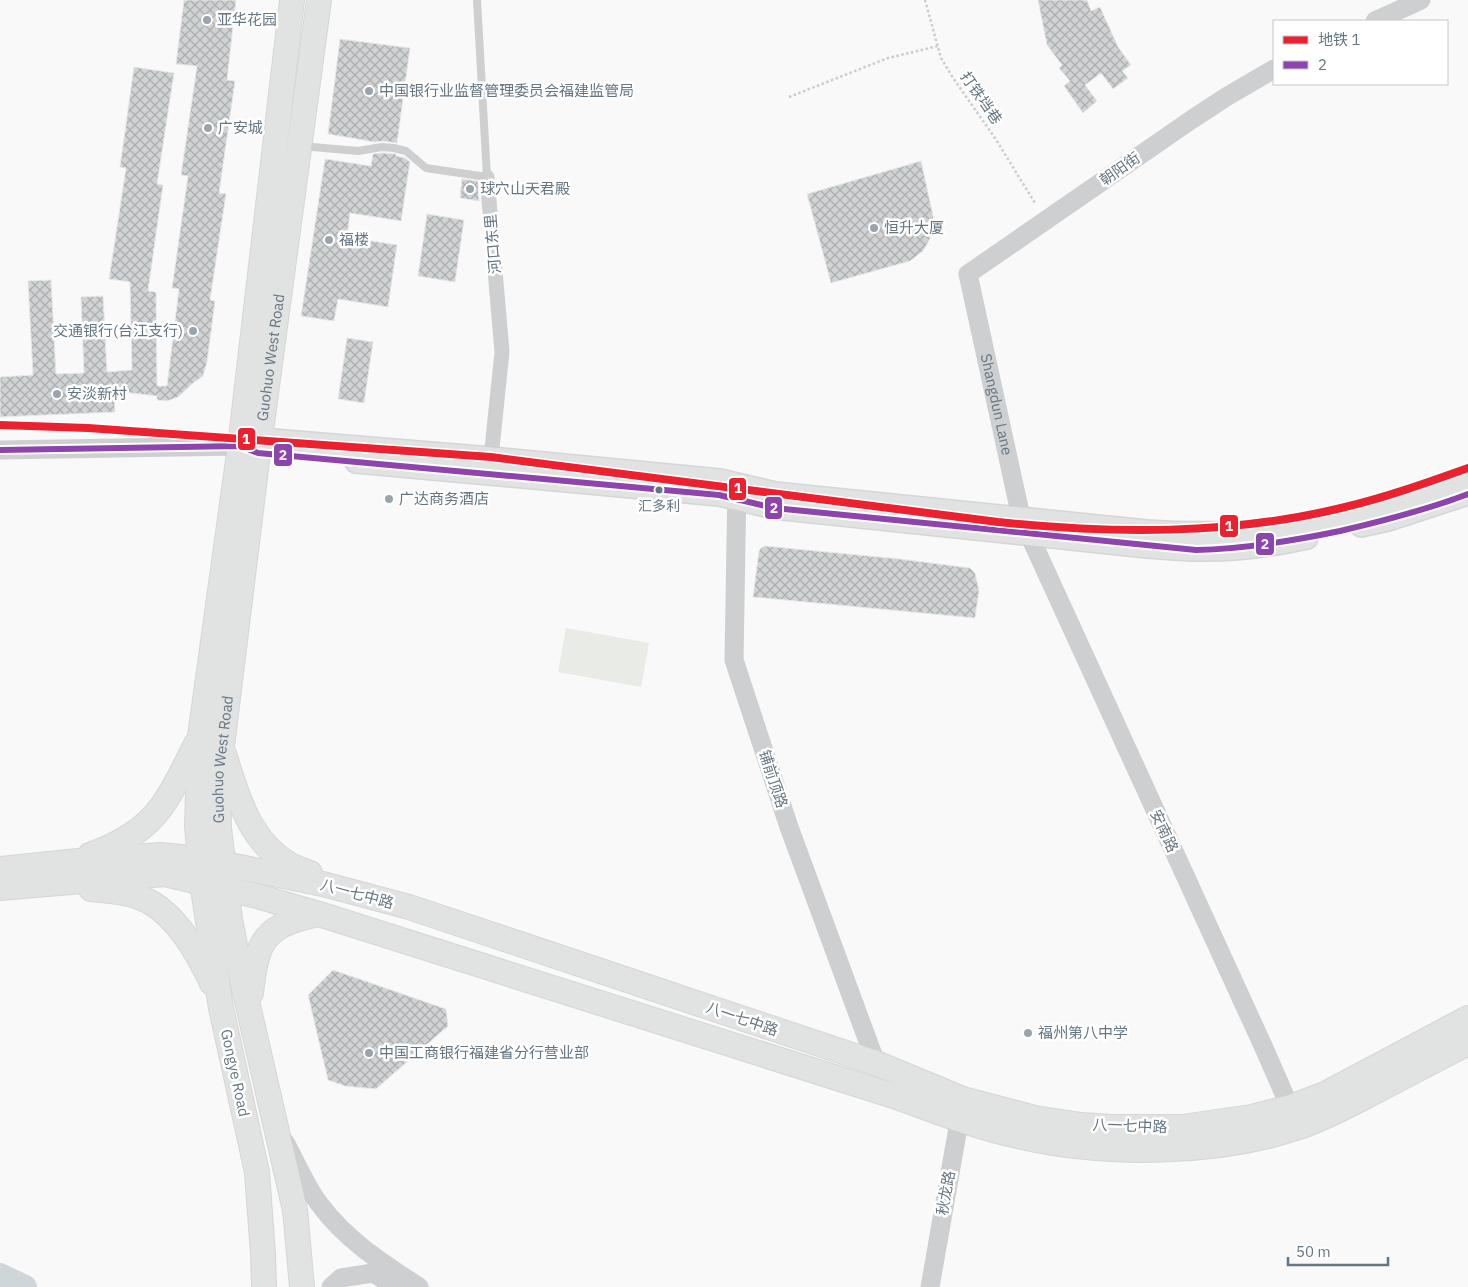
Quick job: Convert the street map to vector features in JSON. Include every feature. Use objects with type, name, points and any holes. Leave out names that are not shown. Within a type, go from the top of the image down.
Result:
[{"type":"main road","name":"Guohuo West Road","points":[[224,863],[219,828],[218,779],[253,446],[292,0]]},
{"type":"main road","name":"Guohuo West Road","points":[[200,859],[197,825],[200,736],[253,446],[300,146],[319,0]]},
{"type":"main road","points":[[253,446],[491,458],[736,491],[774,508],[1024,526],[1205,534],[1245,532],[1323,522],[1464,489]]},
{"type":"main road","points":[[253,446],[736,491]]},
{"type":"main road","points":[[78,861],[114,846],[152,819],[182,772],[200,736]]},
{"type":"main road","points":[[222,745],[240,802],[253,829],[269,849],[289,864],[309,872],[323,884]]},
{"type":"main road","name":"八一七中路","points":[[0,869],[161,855],[224,863],[323,884],[409,907],[876,1064],[1022,1137],[1051,1142],[1130,1150],[1188,1148],[1229,1143],[1294,1117],[1325,1094],[1468,1018]]},
{"type":"main road","name":"Gongye Road","points":[[200,859],[221,1008],[257,1172],[264,1254],[264,1287]]},
{"type":"main road","name":"Gongye Road","points":[[224,863],[238,962],[295,1210],[302,1287]]},
{"type":"main road","name":"八一七中路","points":[[0,888],[165,874],[202,882],[319,914],[870,1088],[967,1111]]},
{"type":"main road","points":[[40,884],[133,895],[148,901],[163,911],[186,939],[212,982],[221,1008]]},
{"type":"main road","points":[[249,1009],[254,963],[268,934],[294,921],[319,914]]},
{"type":"main road","name":"八一七中路","points":[[1294,1117],[1334,1113],[1468,1043]]},
{"type":"street","points":[[1377,20],[1421,0]]},
{"type":"street","name":"朝阳街","points":[[968,274],[1198,116],[1273,70]]},
{"type":"street","name":"河口东里","points":[[487,177],[502,352],[491,458]]},
{"type":"street","name":"Shangdun Lane","points":[[968,274],[1024,526]]},
{"type":"street","points":[[0,450],[253,446]]},
{"type":"street","name":"铺前顶路","points":[[736,491],[734,660],[789,827],[876,1064]]},
{"type":"street","name":"安南路","points":[[1024,526],[1294,1117]]},
{"type":"street","name":"秋龙路","points":[[930,1287],[967,1111]]},
{"type":"street","name":"秋龙路","points":[[939,1287],[967,1111]]},
{"type":"street","points":[[276,1126],[320,1206],[350,1238],[386,1266],[419,1287]]},
{"type":"street","points":[[331,1287],[341,1278],[373,1273],[396,1287]]},
{"type":"lane","name":"河口东里","points":[[477,0],[487,177]]},
{"type":"lane","points":[[300,146],[358,151],[382,147],[394,148],[406,151],[426,168],[487,177]]},
{"type":"path","name":"打铁垱巷","points":[[925,0],[941,58],[995,138],[1035,203]]},
{"type":"path","points":[[789,97],[888,58],[938,46]]},
{"type":"shaded area","points":[[566,628],[649,643],[641,687],[558,672]]},
{"type":"building","points":[[184,0],[236,0],[227,80],[235,81],[219,193],[226,194],[210,300],[215,301],[207,362],[203,376],[178,397],[167,401],[157,400],[157,396],[114,391],[115,412],[0,417],[0,377],[33,375],[28,281],[51,280],[56,374],[84,373],[81,297],[103,296],[107,372],[132,370],[130,282],[109,279],[126,168],[120,167],[134,67],[174,73],[157,184],[163,185],[148,291],[156,292],[157,386],[167,386],[179,289],[172,288],[188,176],[181,175],[197,66],[176,64]]},
{"type":"building","points":[[1038,0],[1087,0],[1091,11],[1100,7],[1118,47],[1131,65],[1122,71],[1128,78],[1113,89],[1101,73],[1085,85],[1097,101],[1083,113],[1064,86],[1070,81],[1059,68],[1062,65],[1047,45]]},
{"type":"building","name":"中国银行业监督管理委员会福建监管局","points":[[340,39],[410,48],[397,143],[375,142],[328,134]]},
{"type":"building","points":[[373,154],[396,154],[396,156],[405,158],[410,162],[401,221],[350,213],[347,237],[397,245],[388,307],[338,299],[334,321],[301,316],[325,159],[371,166]]},
{"type":"building","name":"恒升大厦","points":[[921,161],[934,220],[932,235],[923,251],[910,261],[831,283],[807,194]]},
{"type":"building","name":"球穴山天君殿","points":[[462,179],[478,181],[479,201],[460,198]]},
{"type":"building","points":[[427,214],[464,220],[455,282],[418,276]]},
{"type":"building","points":[[347,338],[373,342],[364,403],[338,399]]},
{"type":"building","points":[[765,546],[970,568],[975,573],[979,591],[975,618],[753,597],[759,551]]},
{"type":"building","name":"中国工商银行福建省分行营业部","points":[[333,970],[446,1009],[448,1026],[376,1089],[345,1086],[328,1080],[308,995]]},
{"type":"waterway","points":[[0,1275],[25,1287]]},
{"type":"metro line","name":"1","points":[[0,425],[88,428],[491,457],[998,522],[1084,529],[1171,530],[1256,523],[1299,517],[1373,500],[1468,468]]},
{"type":"transit line","name":"2","points":[[0,450],[240,446],[258,453],[719,495],[774,508],[1196,550],[1268,544],[1340,531],[1404,515],[1468,494]]},
{"type":"place","name":"亚华花园","points":[[207,20]]},
{"type":"place","name":"中国银行业监督管理委员会福建监管局","points":[[369,91]]},
{"type":"place","name":"广安城","points":[[208,128]]},
{"type":"place","name":"球穴山天君殿","points":[[470,189]]},
{"type":"place","name":"恒升大厦","points":[[874,228]]},
{"type":"place","name":"福楼","points":[[329,240]]},
{"type":"place","name":"交通银行(台江支行)","points":[[193,331]]},
{"type":"place","name":"安淡新村","points":[[57,394]]},
{"type":"place","name":"汇多利","points":[[659,490]]},
{"type":"place","name":"广达商务酒店","points":[[389,499]]},
{"type":"place","name":"福州第八中学","points":[[1028,1033]]},
{"type":"place","name":"中国工商银行福建省分行营业部","points":[[369,1053]]}]
